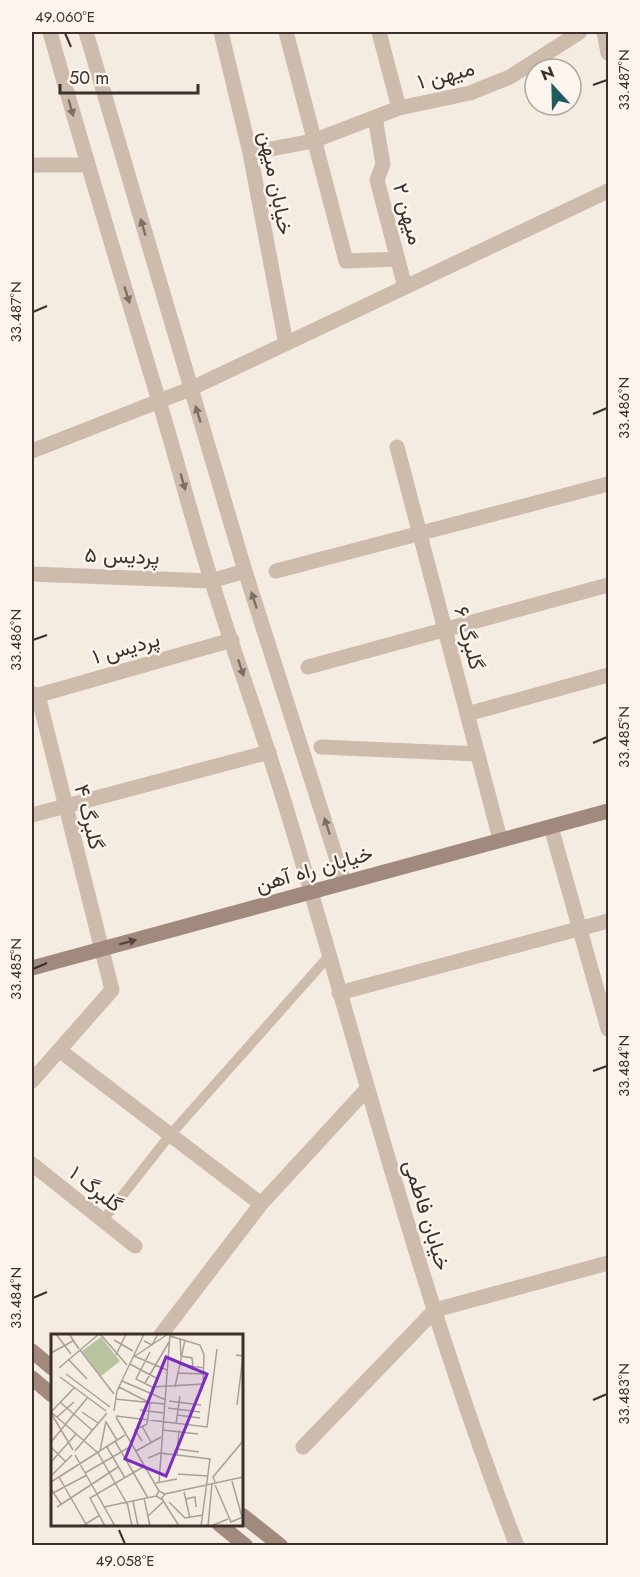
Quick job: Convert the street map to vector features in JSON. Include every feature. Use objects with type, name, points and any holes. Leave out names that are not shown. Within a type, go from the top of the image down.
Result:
[{"type":"street","name":"خیابان فاطمی","points":[[50,32],[87,165],[160,401],[211,581],[269,752],[311,892],[366,1090],[435,1310],[496,1492],[517,1545]]},
{"type":"street","points":[[86,32],[245,571],[344,882]]},
{"type":"street","name":"خیابان میهن","points":[[221,32],[250,153],[286,344]]},
{"type":"street","points":[[286,32],[346,261],[398,259]]},
{"type":"street","points":[[379,32],[399,108]]},
{"type":"street","name":"میهن ۱","points":[[250,153],[313,141],[399,108],[470,93],[510,77],[580,32]]},
{"type":"street","points":[[604,32],[609,53]]},
{"type":"street","name":"میهن ۲","points":[[375,117],[383,164],[377,180],[405,287]]},
{"type":"street","points":[[32,165],[87,165]]},
{"type":"street","points":[[32,451],[190,389],[609,191]]},
{"type":"street","name":"گلبرگ ۶","points":[[398,447],[500,839]]},
{"type":"street","points":[[276,571],[609,484]]},
{"type":"street","name":"پردیس ۵","points":[[32,574],[211,581],[245,571]]},
{"type":"street","points":[[308,667],[609,585]]},
{"type":"street","name":"پردیس ۱","points":[[34,695],[232,640]]},
{"type":"street","points":[[467,714],[609,675]]},
{"type":"street","name":"گلبرگ ۴","points":[[34,695],[65,806],[100,949]]},
{"type":"street","points":[[321,747],[478,754]]},
{"type":"street","points":[[32,815],[269,752]]},
{"type":"street","name":"خیابان راه آهن","points":[[32,968],[609,811]]},
{"type":"street","points":[[551,827],[609,1029]]},
{"type":"street","points":[[339,993],[609,921]]},
{"type":"street","points":[[32,1081],[112,990],[100,949]]},
{"type":"street","points":[[59,1050],[261,1204]]},
{"type":"street","points":[[161,1334],[261,1204],[366,1090]]},
{"type":"street","name":"گلبرگ ۱","points":[[32,1164],[135,1246]]},
{"type":"street","points":[[303,1447],[435,1310],[609,1263]]},
{"type":"street","points":[[32,1351],[51,1367]]},
{"type":"street","points":[[32,1378],[51,1394]]},
{"type":"street","points":[[243,1516],[281,1545]]},
{"type":"street","points":[[222,1526],[246,1545]]},
{"type":"lane","points":[[103,1220],[170,1135],[329,956]]}]
